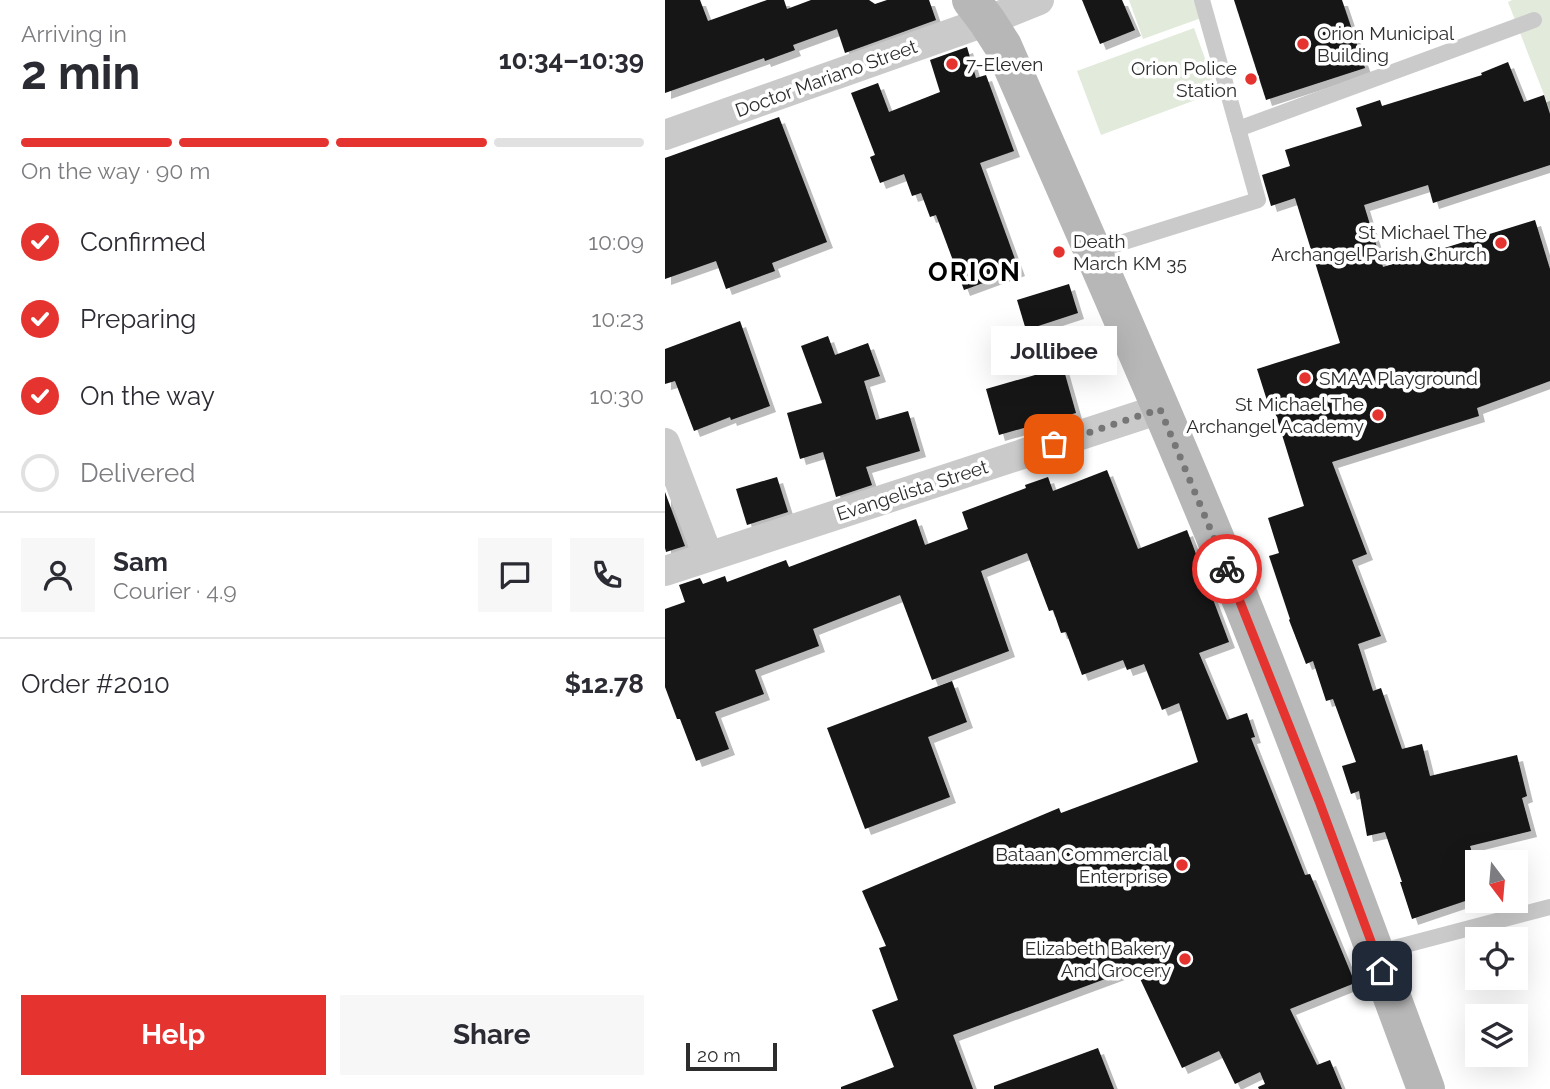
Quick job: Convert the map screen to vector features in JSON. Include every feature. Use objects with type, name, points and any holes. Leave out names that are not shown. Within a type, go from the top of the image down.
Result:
[{"type":"main road","points":[[979,10],[1003,46],[1250,625],[1426,1089]]},
{"type":"street","name":"Doctor Mariano Street","points":[[665,135],[979,10],[1039,0]]},
{"type":"street","name":"Evangelista Street","points":[[665,571],[1160,409]]},
{"type":"street","points":[[665,443],[708,556]]},
{"type":"lane","points":[[1092,252],[1258,201],[1202,0]]},
{"type":"lane","points":[[1238,130],[1534,20]]},
{"type":"lane","points":[[1375,953],[1550,906]]},
{"type":"green space","points":[[1129,0],[1198,0],[1204,17],[1143,39]]},
{"type":"green space","points":[[1550,0],[1550,110],[1508,2]]},
{"type":"green space","points":[[1194,28],[1217,92],[1101,135],[1077,71]]},
{"type":"building","points":[[665,0],[700,0],[708,21],[767,0],[784,0],[787,9],[811,0],[869,0],[875,4],[887,0],[929,0],[936,20],[845,53],[837,29],[793,45],[795,50],[765,61],[764,58],[665,93]]},
{"type":"building","points":[[1082,0],[1122,0],[1135,30],[1100,44]]},
{"type":"building","name":"Orion Municipal Building","points":[[1234,0],[1342,0],[1365,68],[1266,100]]},
{"type":"building","points":[[967,47],[976,78],[986,75],[1014,151],[980,163],[1019,270],[964,290],[936,215],[930,217],[921,193],[912,196],[904,174],[880,183],[870,157],[875,155],[851,93],[878,83],[889,112],[940,92],[930,60]]},
{"type":"building","points":[[1508,62],[1524,102],[1544,95],[1550,114],[1550,165],[1433,203],[1428,185],[1364,205],[1383,267],[1535,220],[1550,269],[1550,381],[1477,408],[1479,416],[1332,462],[1367,554],[1352,560],[1381,636],[1358,644],[1373,691],[1381,688],[1402,749],[1422,744],[1430,776],[1517,755],[1527,796],[1522,798],[1531,831],[1470,846],[1471,850],[1465,850],[1465,901],[1412,919],[1385,832],[1367,836],[1359,791],[1351,794],[1342,766],[1356,762],[1333,699],[1326,701],[1313,661],[1306,664],[1269,556],[1279,553],[1268,518],[1304,506],[1275,412],[1271,413],[1257,369],[1340,343],[1295,198],[1271,206],[1262,175],[1290,166],[1285,150],[1362,126],[1356,108],[1380,100],[1382,106],[1482,75],[1481,73]]},
{"type":"building","points":[[779,117],[827,242],[772,263],[775,271],[726,289],[716,261],[665,279],[665,158]]},
{"type":"building","points":[[1069,284],[1078,313],[1026,330],[1017,300]]},
{"type":"building","points":[[740,321],[770,406],[694,431],[675,381],[665,384],[665,349]]},
{"type":"building","points":[[828,336],[835,355],[868,343],[880,376],[864,381],[876,420],[908,411],[920,451],[866,467],[872,485],[836,497],[823,452],[800,459],[787,413],[822,403],[801,346]]},
{"type":"building","points":[[1063,367],[1076,413],[999,435],[986,389]]},
{"type":"building","points":[[1107,470],[1138,549],[1187,530],[1229,642],[1199,653],[1227,720],[1247,713],[1255,737],[1251,738],[1305,875],[1310,874],[1355,983],[1290,1009],[1317,1065],[1330,1060],[1342,1089],[1259,1089],[1258,1087],[1265,1084],[1260,1072],[1235,1084],[1219,1051],[1182,1068],[1135,968],[953,1035],[973,1089],[841,1089],[894,1067],[872,1010],[898,1000],[879,948],[886,946],[862,891],[1059,808],[1061,813],[1198,762],[1179,703],[1162,710],[1144,664],[1127,670],[1123,660],[1082,675],[1066,632],[1061,633],[1053,610],[1049,611],[1027,553],[981,571],[1009,651],[932,680],[900,595],[813,629],[819,646],[755,670],[764,694],[715,712],[729,749],[696,761],[665,687],[665,609],[685,602],[679,585],[700,578],[703,584],[725,576],[727,582],[786,560],[789,567],[916,519],[925,545],[968,529],[962,512],[1026,488],[1025,485],[1048,477],[1053,491]]},
{"type":"building","points":[[777,477],[788,512],[747,525],[736,489]]},
{"type":"building","points":[[665,492],[685,546],[666,552],[665,548]]},
{"type":"building","points":[[952,681],[967,722],[928,737],[950,797],[865,829],[827,728]]},
{"type":"building","points":[[1098,1048],[1114,1089],[994,1089],[994,1086]]},
{"type":"way so far","points":[[1054,444],[1160,409],[1227,569]]},
{"type":"place","name":"Orion Municipal Building","points":[[1303,44]]},
{"type":"place","name":"7-Eleven","points":[[952,64]]},
{"type":"place","name":"Orion Police Station","points":[[1251,79]]},
{"type":"place","name":"St Michael The Archangel Parish Church","points":[[1501,243]]},
{"type":"place","name":"Death March KM 35","points":[[1059,252]]},
{"type":"place","name":"SMAA Playground","points":[[1305,378]]},
{"type":"place","name":"St Michael The Archangel Academy","points":[[1378,415]]},
{"type":"place","name":"Jollibee","points":[[1054,444]]},
{"type":"place","name":"Bataan Commercial Enterprise","points":[[1182,865]]},
{"type":"place","name":"Elizabeth Bakery And Grocery","points":[[1185,959]]},
{"type":"district","name":"ORION","points":[[975,272]]},
{"type":"route","points":[[1227,569],[1319,801],[1382,971]]}]
